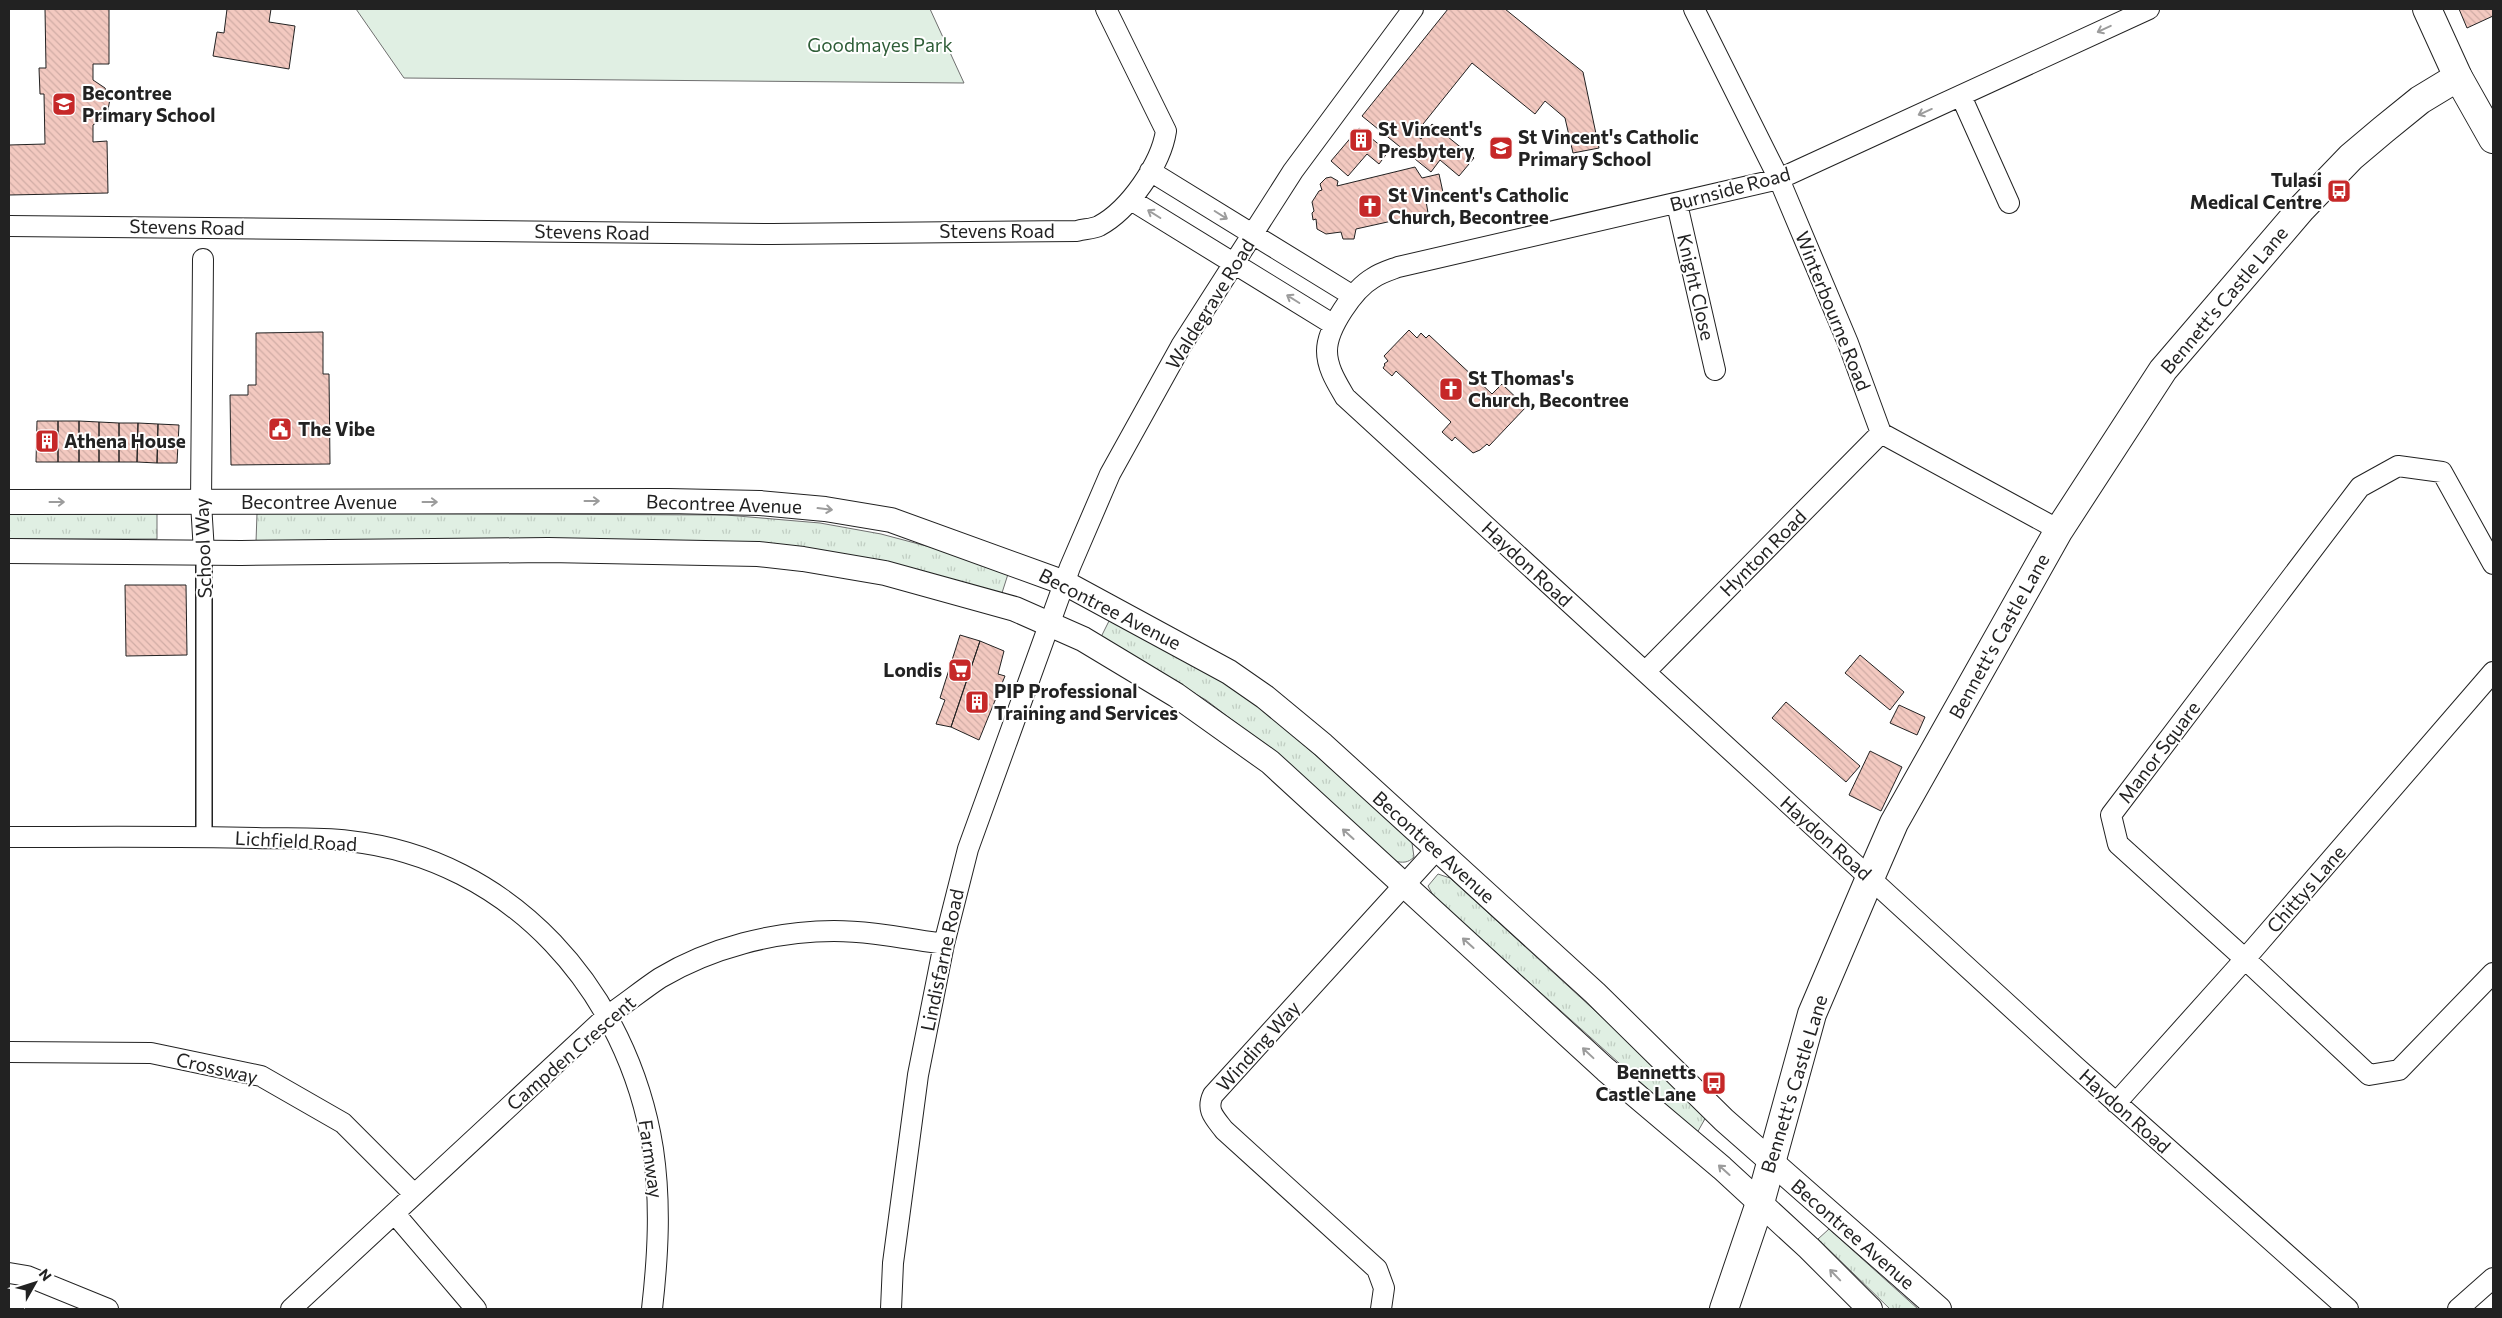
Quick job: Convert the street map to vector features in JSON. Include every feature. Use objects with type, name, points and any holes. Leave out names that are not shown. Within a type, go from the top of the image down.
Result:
[{"type":"main road","points":[[2427,9],[2458,77],[2493,139]]},
{"type":"main road","name":"Bennett's Castle Lane","points":[[1724,1309],[1760,1203],[1812,1014],[1870,878],[1899,814],[2059,530],[2163,370],[2302,208],[2364,146],[2420,100],[2458,77]]},
{"type":"street","name":"Stevens Road","points":[[9,226],[772,234],[1061,231],[1097,227],[1114,216],[1131,200],[1162,150],[1166,131],[1106,9]]},
{"type":"street","name":"Waldegrave Road","points":[[1049,623],[1110,474],[1181,346],[1294,171],[1413,9]]},
{"type":"street","name":"Winterbourne Road","points":[[1694,9],[1779,179],[1848,343],[1881,433]]},
{"type":"street","name":"Burnside Road","points":[[1327,350],[1334,325],[1353,296],[1372,278],[1398,267],[1779,179],[2148,9]]},
{"type":"street","points":[[1962,96],[2009,203]]},
{"type":"street","points":[[1150,171],[1353,296]]},
{"type":"street","points":[[1131,200],[1334,325]]},
{"type":"street","name":"Knight Close","points":[[1677,204],[1715,370]]},
{"type":"street","name":"School Way","points":[[203,259],[201,503],[204,552],[204,837]]},
{"type":"street","name":"Haydon Road","points":[[1327,350],[1332,373],[1345,397],[2116,1103],[2348,1309]]},
{"type":"street","points":[[1881,433],[2059,530]]},
{"type":"street","name":"Hynton Road","points":[[1645,672],[1881,433]]},
{"type":"street","name":"Manor Square","points":[[2493,564],[2442,472],[2398,466],[2360,487],[2111,815],[2118,844],[2369,1075],[2399,1070],[2493,973]]},
{"type":"street","name":"Becontree Avenue","points":[[9,502],[621,501],[760,503],[825,509],[891,520],[1065,583],[1201,655],[1265,697],[1322,745],[1595,993],[1720,1117],[1940,1309]]},
{"type":"street","name":"Becontree Avenue","points":[[9,552],[548,550],[758,554],[803,559],[885,573],[1015,609],[1083,639],[1176,695],[1270,762],[1606,1070],[1760,1203],[1809,1248],[1870,1309]]},
{"type":"street","name":"Lindisfarne Road","points":[[891,1309],[893,1263],[918,1074],[944,944],[968,849],[1049,623]]},
{"type":"street","name":"Chittys Lane","points":[[2116,1103],[2245,959],[2493,672]]},
{"type":"street","name":"Lichfield Road","points":[[9,836],[204,837],[350,841],[409,854],[447,868],[492,892],[531,920],[572,963],[607,1016]]},
{"type":"street","name":"Winding Way","points":[[1381,1309],[1384,1288],[1377,1269],[1224,1130],[1209,1110],[1209,1103],[1213,1095],[1437,849]]},
{"type":"street","name":"Campden Crescent","points":[[291,1309],[396,1214],[414,1194],[607,1016],[660,978],[706,955],[776,937],[834,931],[884,935],[944,944]]},
{"type":"street","name":"Farmway","points":[[607,1016],[630,1063],[641,1096],[653,1150],[659,1208],[652,1309]]},
{"type":"street","name":"Crossway","points":[[9,1052],[151,1053],[261,1076],[344,1123],[414,1194]]},
{"type":"street","points":[[396,1214],[476,1309]]},
{"type":"street","points":[[9,1273],[27,1276],[108,1309]]},
{"type":"street","points":[[2458,1309],[2493,1278]]},
{"type":"green space","name":"Goodmayes Park","points":[[356,9],[930,9],[964,83],[404,78]]},
{"type":"green space","points":[[9,512],[157,513],[157,539],[9,539]]},
{"type":"green space","points":[[257,513],[726,515],[820,523],[881,534],[964,556],[1009,571],[1001,596],[894,565],[256,542]]},
{"type":"green space","points":[[1112,615],[1214,672],[1268,713],[1403,833],[1412,843],[1414,857],[1405,862],[1394,861],[1270,749],[1206,700],[1100,639]]},
{"type":"green space","points":[[1438,874],[1450,878],[1674,1083],[1706,1117],[1697,1133],[1434,897],[1428,886]]},
{"type":"green space","points":[[1829,1229],[1918,1309],[1890,1309],[1818,1239]]},
{"type":"building","points":[[45,9],[109,9],[109,64],[93,64],[93,80],[105,88],[110,99],[107,115],[93,125],[93,142],[107,141],[108,193],[9,195],[9,145],[45,144],[44,94],[40,94],[39,68],[46,68]]},
{"type":"building","points":[[227,9],[271,9],[269,22],[295,26],[289,69],[213,56],[217,32],[224,33]]},
{"type":"building","points":[[1448,9],[1505,9],[1583,72],[1599,148],[1573,153],[1565,118],[1545,101],[1535,114],[1472,63],[1415,134],[1421,139],[1432,124],[1474,158],[1459,176],[1440,160],[1431,172],[1362,116]]},
{"type":"building","points":[[2459,9],[2493,9],[2493,16],[2467,28]]},
{"type":"building","name":"St Vincent's Presbytery","points":[[1359,128],[1388,152],[1379,164],[1367,154],[1348,176],[1331,161]]},
{"type":"building","name":"St Vincent's Catholic Church, Becontree","points":[[1415,167],[1422,178],[1439,174],[1444,197],[1426,201],[1428,213],[1356,229],[1354,239],[1343,239],[1341,232],[1326,234],[1317,229],[1316,219],[1313,220],[1312,202],[1319,191],[1322,190],[1320,184],[1326,178],[1331,177],[1338,181],[1337,186]]},
{"type":"building","name":"St Thomas's Church, Becontree","points":[[1409,330],[1417,338],[1421,333],[1426,338],[1429,335],[1492,394],[1502,384],[1526,407],[1489,446],[1487,444],[1473,453],[1455,437],[1452,441],[1442,432],[1451,422],[1396,371],[1392,376],[1383,368],[1384,364],[1388,361],[1384,356]]},
{"type":"building","name":"The Vibe","points":[[323,332],[323,374],[329,374],[330,464],[231,465],[230,395],[248,395],[248,385],[256,385],[256,333]]},
{"type":"building","name":"Athena House","points":[[37,421],[58,421],[58,462],[36,462]]},
{"type":"building","points":[[58,421],[79,421],[79,462],[58,462]]},
{"type":"building","points":[[79,421],[99,422],[99,462],[79,462]]},
{"type":"building","points":[[99,422],[119,423],[119,462],[99,462]]},
{"type":"building","points":[[119,423],[138,423],[137,462],[119,462]]},
{"type":"building","points":[[138,423],[158,424],[157,463],[137,462]]},
{"type":"building","points":[[158,424],[179,425],[177,463],[157,463]]},
{"type":"building","points":[[125,585],[186,585],[187,655],[126,656]]},
{"type":"building","name":"Londis","points":[[960,635],[980,641],[951,727],[936,724],[945,700],[940,698]]},
{"type":"building","name":"PIP Professional Training and Services","points":[[980,641],[1004,651],[998,674],[1005,676],[979,740],[951,727]]},
{"type":"building","points":[[1860,655],[1904,692],[1890,710],[1845,673]]},
{"type":"building","points":[[1786,702],[1860,766],[1846,782],[1772,718]]},
{"type":"building","points":[[1899,705],[1925,717],[1917,735],[1890,723]]},
{"type":"building","points":[[1870,751],[1902,767],[1881,811],[1849,795]]},
{"type":"place","name":"Becontree Primary School","points":[[64,104]]},
{"type":"place","name":"St Vincent's Presbytery","points":[[1361,140]]},
{"type":"place","name":"St Vincent's Catholic Primary School","points":[[1501,148]]},
{"type":"place","name":"Tulasi Medical Centre","points":[[2339,191]]},
{"type":"place","name":"St Vincent's Catholic Church, Becontree","points":[[1370,206]]},
{"type":"place","name":"St Thomas's Church, Becontree","points":[[1451,389]]},
{"type":"place","name":"The Vibe","points":[[280,429]]},
{"type":"place","name":"Athena House","points":[[47,441]]},
{"type":"place","name":"Londis","points":[[960,670]]},
{"type":"place","name":"PIP Professional Training and Services","points":[[977,702]]},
{"type":"place","name":"Bennetts Castle Lane","points":[[1714,1083]]}]
